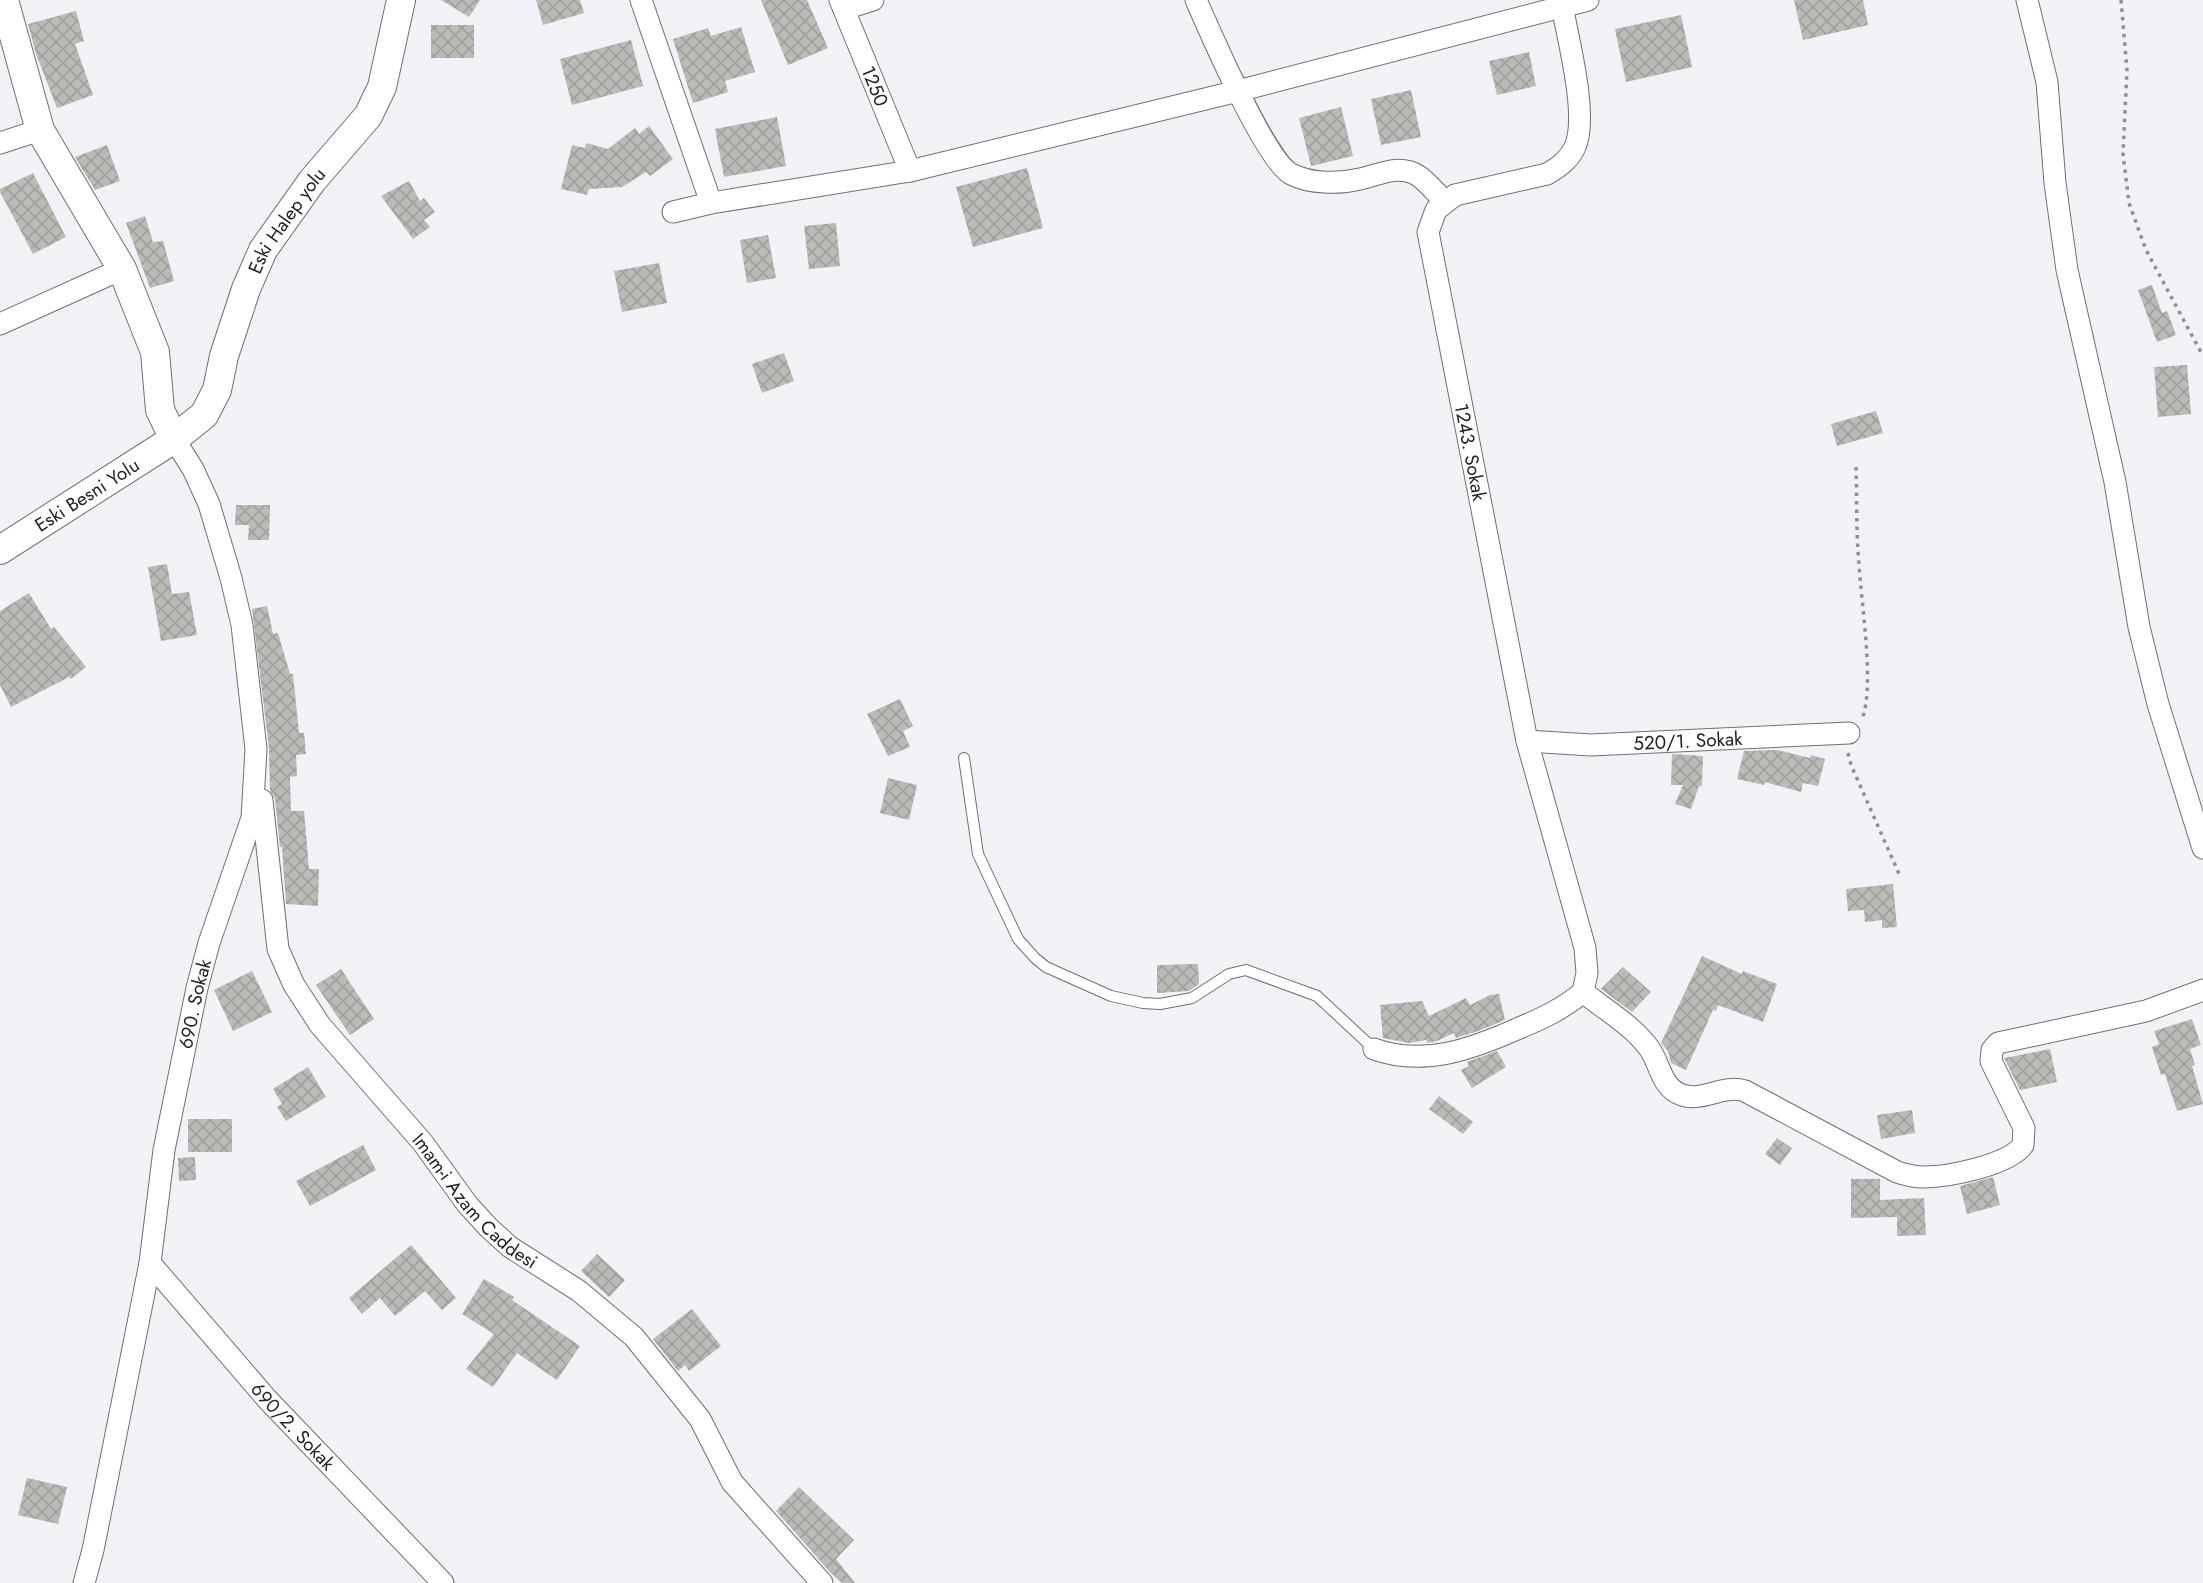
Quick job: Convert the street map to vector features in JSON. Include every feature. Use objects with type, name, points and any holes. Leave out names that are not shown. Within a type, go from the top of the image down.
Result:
[{"type":"street","points":[[4,0],[40,130],[122,269],[155,352],[160,410],[174,439]]},
{"type":"street","name":"Eski Halep yolu","points":[[174,439],[204,415],[217,390],[246,289],[263,250],[312,181],[368,116],[384,78],[401,0]]},
{"type":"street","points":[[641,0],[711,204]]},
{"type":"street","points":[[842,5],[873,0]]},
{"type":"street","points":[[1196,0],[1238,91],[1279,165],[1291,174],[1307,179],[1343,182],[1386,171],[1403,171],[1418,176],[1444,201],[1455,195],[1547,174],[1559,167],[1574,148],[1578,136],[1577,90],[1562,3]]},
{"type":"street","points":[[673,212],[910,171],[1238,91],[1562,3],[1588,0]]},
{"type":"street","points":[[2027,0],[2047,82],[2054,183],[2067,270],[2115,482],[2139,627],[2158,704],[2203,848]]},
{"type":"street","name":"1250","points":[[842,5],[910,171]]},
{"type":"street","points":[[0,143],[40,130]]},
{"type":"street","name":"1243. Sokak","points":[[1444,201],[1430,220],[1428,244],[1527,741],[1585,948],[1587,972],[1583,992]]},
{"type":"street","points":[[0,324],[122,269]]},
{"type":"street","name":"Eski Besni Yolu","points":[[0,550],[174,439]]},
{"type":"street","name":"690. Sokak","points":[[84,1583],[93,1550],[150,1263],[164,1150],[197,988],[209,943],[252,818],[256,749],[242,625],[209,504],[193,469],[174,439]]},
{"type":"street","name":"520/1. Sokak","points":[[1527,741],[1591,745],[1849,733]]},
{"type":"street","name":"Imam-i Azam Caddesi","points":[[256,749],[278,949],[294,985],[320,1025],[423,1143],[489,1228],[510,1247],[579,1292],[634,1337],[700,1419],[732,1482],[822,1583]]},
{"type":"street","points":[[1374,1049],[1388,1054],[1428,1055],[1463,1051],[1557,1011],[1583,992],[1642,1040],[1655,1057],[1667,1085],[1679,1094],[1696,1096],[1732,1088],[1745,1091],[1898,1172],[1934,1177],[1987,1165],[2008,1157],[2023,1145],[2024,1128],[1991,1061],[1992,1050],[1998,1042],[2146,1011],[2203,990]]},
{"type":"street","name":"690/2. Sokak","points":[[150,1263],[267,1399],[443,1583]]},
{"type":"lane","points":[[964,758],[978,854],[1018,939],[1046,967],[1111,996],[1143,1003],[1192,998],[1229,974],[1246,970],[1317,996],[1374,1049]]},
{"type":"path","points":[[2121,0],[2127,70],[2123,154],[2129,204],[2146,250],[2203,356]]},
{"type":"path","points":[[1856,467],[1858,561],[1865,639],[1867,706],[1860,722],[1849,733],[1847,747],[1851,765],[1900,876]]},
{"type":"building","points":[[441,0],[480,0],[469,17]]},
{"type":"building","points":[[536,0],[580,0],[584,13],[543,25]]},
{"type":"building","points":[[761,0],[807,0],[828,48],[788,65]]},
{"type":"building","points":[[1794,0],[1863,0],[1868,25],[1803,40]]},
{"type":"building","points":[[76,11],[84,41],[75,44],[93,95],[57,108],[36,54],[28,24]]},
{"type":"building","points":[[1681,15],[1692,67],[1626,82],[1615,29]]},
{"type":"building","points":[[431,25],[474,25],[474,58],[431,58]]},
{"type":"building","points":[[741,27],[755,72],[725,81],[728,92],[693,103],[673,39],[708,28],[711,36]]},
{"type":"building","points":[[631,40],[643,86],[572,105],[560,59]]},
{"type":"building","points":[[1529,52],[1536,86],[1497,95],[1489,61]]},
{"type":"building","points":[[1411,90],[1421,137],[1381,145],[1371,99]]},
{"type":"building","points":[[1341,107],[1353,156],[1311,166],[1299,118]]},
{"type":"building","points":[[777,117],[786,166],[724,177],[715,129]]},
{"type":"building","points":[[649,126],[673,159],[650,176],[646,172],[622,187],[589,189],[587,195],[561,189],[572,145],[585,148],[586,143],[608,149],[635,128],[639,134]]},
{"type":"building","points":[[107,145],[120,181],[95,190],[75,157]]},
{"type":"building","points":[[1027,168],[1043,228],[973,247],[956,187]]},
{"type":"building","points":[[33,173],[66,237],[33,254],[0,189]]},
{"type":"building","points":[[409,181],[420,201],[424,198],[435,212],[424,220],[430,227],[413,239],[381,196]]},
{"type":"building","points":[[145,216],[153,242],[163,241],[174,281],[150,288],[126,223]]},
{"type":"building","points":[[836,223],[840,266],[809,269],[804,226]]},
{"type":"building","points":[[768,235],[776,278],[747,283],[740,240]]},
{"type":"building","points":[[659,263],[667,303],[622,312],[614,271]]},
{"type":"building","points":[[2152,285],[2162,313],[2167,311],[2176,335],[2157,342],[2138,290]]},
{"type":"building","points":[[784,353],[794,381],[762,393],[752,364]]},
{"type":"building","points":[[2187,365],[2191,414],[2158,417],[2154,367]]},
{"type":"building","points":[[1876,411],[1883,433],[1837,446],[1831,424]]},
{"type":"building","points":[[236,505],[270,505],[269,540],[248,540],[249,525],[235,525]]},
{"type":"building","points":[[167,564],[172,594],[189,592],[197,635],[161,641],[148,567]]},
{"type":"building","points":[[29,593],[51,629],[54,627],[86,667],[71,679],[69,677],[11,707],[0,685],[0,611]]},
{"type":"building","points":[[267,606],[273,634],[278,633],[290,674],[293,674],[299,733],[304,733],[306,754],[296,755],[297,776],[290,777],[291,811],[304,811],[309,869],[319,869],[318,906],[286,904],[282,847],[275,799],[270,790],[269,748],[252,609]]},
{"type":"building","points":[[900,699],[913,726],[903,731],[910,747],[888,756],[867,714]]},
{"type":"building","points":[[1777,750],[1825,759],[1818,786],[1803,783],[1801,792],[1765,782],[1764,785],[1737,779],[1744,751]]},
{"type":"building","points":[[1672,754],[1703,756],[1702,786],[1699,786],[1691,809],[1675,804],[1683,785],[1671,785]]},
{"type":"building","points":[[888,778],[917,785],[909,820],[880,813]]},
{"type":"building","points":[[1893,884],[1897,927],[1882,928],[1882,920],[1865,922],[1864,910],[1848,911],[1846,889]]},
{"type":"building","points":[[1702,956],[1742,974],[1743,971],[1777,984],[1763,1022],[1718,1005],[1716,1011],[1713,1010],[1686,1070],[1671,1063],[1668,1051],[1661,1043]]},
{"type":"building","points":[[1198,964],[1199,984],[1189,991],[1157,993],[1157,965]]},
{"type":"building","points":[[1623,967],[1651,992],[1632,1012],[1601,989]]},
{"type":"building","points":[[341,969],[374,1019],[350,1035],[316,985]]},
{"type":"building","points":[[252,971],[272,1012],[233,1031],[214,990]]},
{"type":"building","points":[[1499,994],[1505,1020],[1478,1031],[1456,1038],[1454,1033],[1428,1043],[1426,1040],[1409,1043],[1383,1038],[1380,1005],[1422,1001],[1429,1016],[1466,998],[1470,1005],[1490,995]]},
{"type":"building","points":[[2192,1019],[2201,1045],[2190,1049],[2195,1065],[2192,1066],[2203,1104],[2177,1111],[2165,1074],[2161,1075],[2152,1047],[2159,1044],[2154,1031]]},
{"type":"building","points":[[2050,1049],[2057,1082],[2020,1090],[2004,1058]]},
{"type":"building","points":[[1497,1051],[1506,1067],[1472,1088],[1461,1070],[1469,1066],[1467,1062]]},
{"type":"building","points":[[308,1067],[326,1097],[286,1121],[277,1107],[282,1104],[273,1089]]},
{"type":"building","points":[[1439,1096],[1473,1122],[1463,1134],[1429,1109]]},
{"type":"building","points":[[1912,1110],[1915,1133],[1881,1139],[1877,1115]]},
{"type":"building","points":[[188,1119],[232,1119],[232,1152],[188,1152]]},
{"type":"building","points":[[1777,1138],[1792,1148],[1780,1165],[1765,1154]]},
{"type":"building","points":[[363,1145],[376,1170],[310,1206],[296,1181]]},
{"type":"building","points":[[195,1157],[196,1180],[179,1181],[178,1158]]},
{"type":"building","points":[[1993,1177],[2000,1205],[1967,1214],[1960,1186]]},
{"type":"building","points":[[1851,1179],[1880,1179],[1880,1200],[1924,1198],[1926,1235],[1897,1236],[1897,1217],[1851,1218]]},
{"type":"building","points":[[411,1245],[456,1298],[442,1310],[425,1291],[395,1316],[380,1298],[362,1314],[349,1298]]},
{"type":"building","points":[[597,1254],[625,1280],[609,1297],[581,1271]]},
{"type":"building","points":[[484,1279],[514,1297],[512,1300],[580,1346],[557,1380],[517,1353],[493,1387],[466,1369],[494,1334],[462,1314]]},
{"type":"building","points":[[692,1309],[721,1346],[689,1371],[685,1365],[678,1371],[653,1339]]},
{"type":"building","points":[[27,1478],[67,1487],[58,1524],[18,1515]]},
{"type":"building","points":[[799,1487],[854,1540],[836,1559],[855,1583],[842,1583],[831,1573],[776,1511]]}]
